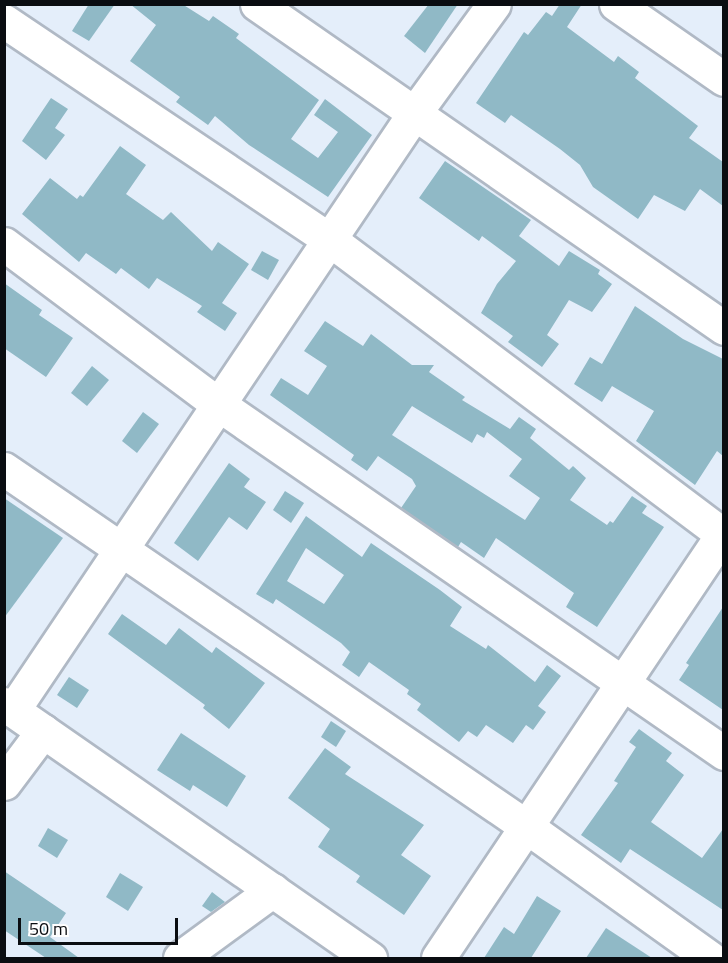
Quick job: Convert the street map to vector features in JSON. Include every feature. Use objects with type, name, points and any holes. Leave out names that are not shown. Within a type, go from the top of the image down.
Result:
[{"type":"street","points":[[257,4],[413,115],[723,328]]},
{"type":"street","points":[[370,958],[9,707],[120,551],[413,115],[494,4]]},
{"type":"street","points":[[616,4],[723,79]]},
{"type":"street","points":[[4,21],[329,239],[723,534],[438,958]]},
{"type":"street","points":[[4,244],[218,404],[723,753]]},
{"type":"street","points":[[4,469],[120,551],[527,827],[710,958]]},
{"type":"street","points":[[4,783],[43,731]]},
{"type":"street","points":[[180,958],[273,890]]},
{"type":"building","points":[[89,4],[115,4],[89,41],[72,31]]},
{"type":"building","points":[[130,4],[182,4],[209,21],[213,16],[239,34],[236,38],[319,100],[291,139],[318,158],[338,132],[314,115],[325,99],[372,135],[328,197],[249,145],[215,116],[208,125],[176,102],[180,97],[130,61],[156,25]]},
{"type":"building","points":[[429,4],[458,4],[425,53],[404,36]]},
{"type":"building","points":[[560,4],[582,4],[567,27],[614,62],[618,56],[639,72],[635,78],[698,126],[689,138],[723,162],[723,206],[700,189],[685,211],[654,195],[638,219],[593,187],[580,165],[560,149],[511,115],[505,123],[476,103],[524,32],[528,35],[546,12],[552,16]]},
{"type":"building","points":[[51,98],[68,109],[55,128],[65,135],[46,160],[22,141]]},
{"type":"building","points":[[120,146],[146,165],[126,194],[163,220],[171,212],[212,251],[218,242],[249,264],[222,303],[237,313],[225,331],[197,312],[202,306],[157,278],[149,289],[121,268],[116,274],[86,253],[79,262],[22,214],[50,178],[77,199],[80,195],[83,197]]},
{"type":"building","points":[[445,161],[531,220],[519,236],[559,266],[569,251],[600,270],[598,274],[612,284],[592,312],[569,300],[547,335],[559,344],[542,367],[508,342],[513,336],[481,313],[497,284],[516,261],[482,236],[479,241],[419,198]]},
{"type":"building","points":[[262,251],[279,260],[268,280],[251,270]]},
{"type":"building","points":[[4,283],[42,310],[39,315],[73,338],[46,377],[4,348]]},
{"type":"building","points":[[635,306],[683,339],[723,359],[723,456],[717,451],[695,485],[636,441],[654,411],[612,386],[602,402],[574,384],[590,357],[602,364]]},
{"type":"building","points":[[325,321],[363,346],[371,334],[412,365],[434,365],[429,372],[465,397],[462,400],[510,429],[519,417],[536,429],[530,438],[569,470],[573,466],[586,478],[570,500],[607,525],[610,521],[613,523],[632,496],[647,506],[642,513],[664,527],[597,627],[566,607],[574,593],[496,538],[484,558],[461,542],[458,547],[401,508],[416,486],[412,479],[378,456],[367,471],[351,460],[354,455],[270,395],[281,378],[308,395],[327,366],[304,351]],"holes":[[[412,406],[472,443],[477,434],[484,438],[487,432],[522,459],[509,476],[540,498],[525,520],[392,435]]]},
{"type":"building","points":[[92,366],[109,380],[87,406],[71,393]]},
{"type":"building","points":[[143,412],[159,424],[137,453],[122,441]]},
{"type":"building","points":[[229,463],[250,479],[244,487],[266,502],[247,530],[229,517],[198,561],[174,543]]},
{"type":"building","points":[[285,491],[304,503],[291,523],[273,510]]},
{"type":"building","points":[[4,498],[63,538],[4,618]]},
{"type":"building","points":[[306,516],[362,557],[371,543],[440,590],[462,607],[450,626],[486,649],[488,645],[535,682],[547,665],[561,676],[538,706],[546,712],[533,730],[526,725],[513,743],[486,725],[477,737],[468,731],[459,742],[417,710],[421,704],[407,694],[409,690],[369,662],[359,677],[342,665],[350,652],[341,643],[276,599],[273,604],[256,594]],"holes":[[[306,548],[344,575],[324,604],[287,581]]]},
{"type":"building","points":[[723,607],[723,710],[679,680],[689,665],[686,663]]},
{"type":"building","points":[[122,614],[166,645],[179,628],[212,653],[216,647],[265,683],[229,729],[203,708],[205,705],[108,634]]},
{"type":"building","points":[[69,677],[89,690],[77,708],[57,695]]},
{"type":"building","points":[[331,721],[346,731],[336,747],[321,737]]},
{"type":"building","points":[[639,729],[672,753],[666,761],[684,775],[651,822],[702,858],[723,829],[723,910],[630,849],[621,863],[581,835],[618,783],[614,781],[636,747],[629,742]]},
{"type":"building","points":[[181,733],[246,776],[227,807],[193,785],[190,791],[157,770]]},
{"type":"building","points":[[325,748],[351,767],[345,774],[424,825],[401,855],[431,876],[404,915],[356,882],[360,876],[318,847],[330,829],[288,798]]},
{"type":"building","points":[[48,828],[68,840],[57,858],[38,846]]},
{"type":"building","points":[[4,871],[66,913],[50,937],[79,958],[46,958],[4,930]]},
{"type":"building","points":[[120,873],[143,887],[128,911],[106,897]]},
{"type":"building","points":[[212,892],[225,902],[211,912],[202,906]]},
{"type":"building","points":[[537,896],[561,911],[531,958],[484,958],[504,927],[514,934]]},
{"type":"building","points":[[606,928],[652,958],[586,958]]}]
